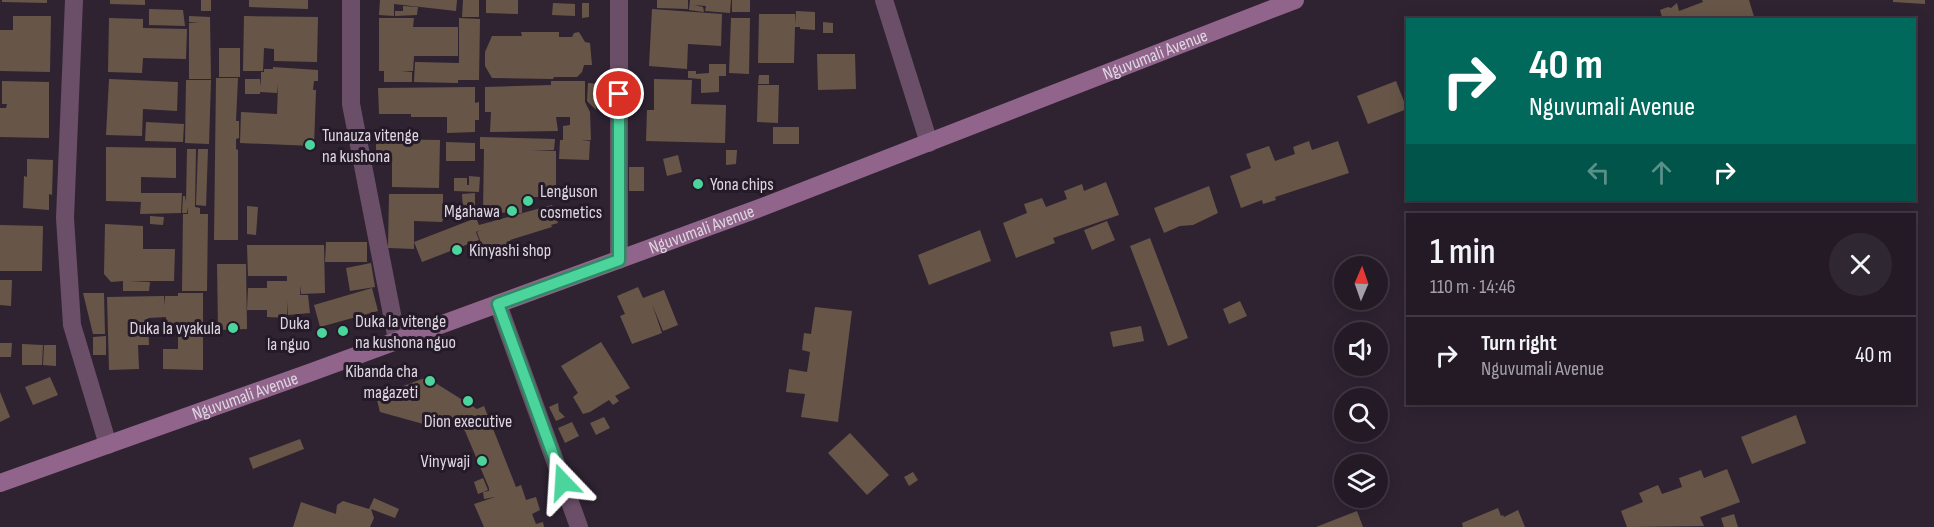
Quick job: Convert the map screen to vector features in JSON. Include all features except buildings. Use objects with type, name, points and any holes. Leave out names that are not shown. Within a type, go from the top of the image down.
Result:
[{"type":"street","points":[[74,0],[65,218],[72,325],[108,445]]},
{"type":"street","points":[[351,0],[351,104],[397,340]]},
{"type":"street","points":[[619,260],[620,0]]},
{"type":"street","points":[[884,0],[928,143]]},
{"type":"street","name":"Nguvumali Avenue","points":[[0,483],[757,209],[1295,0]]},
{"type":"street","points":[[498,304],[579,527]]},
{"type":"place","name":"Tunauza vitenge na kushona","points":[[310,145]]},
{"type":"place","name":"Yona chips","points":[[698,184]]},
{"type":"place","name":"Lenguson cosmetics","points":[[528,201]]},
{"type":"place","name":"Mgahawa","points":[[512,211]]},
{"type":"place","name":"Kinyashi shop","points":[[457,250]]},
{"type":"place","name":"Duka la vyakula","points":[[233,328]]},
{"type":"place","name":"Duka la vitenge na kushona nguo","points":[[343,331]]},
{"type":"place","name":"Duka la nguo","points":[[322,333]]},
{"type":"place","name":"Kibanda cha magazeti","points":[[430,381]]},
{"type":"place","name":"Dion executive","points":[[468,401]]},
{"type":"place","name":"Vinywaji","points":[[482,461]]},
{"type":"route","points":[[563,482],[498,304],[619,260],[619,94]]}]
